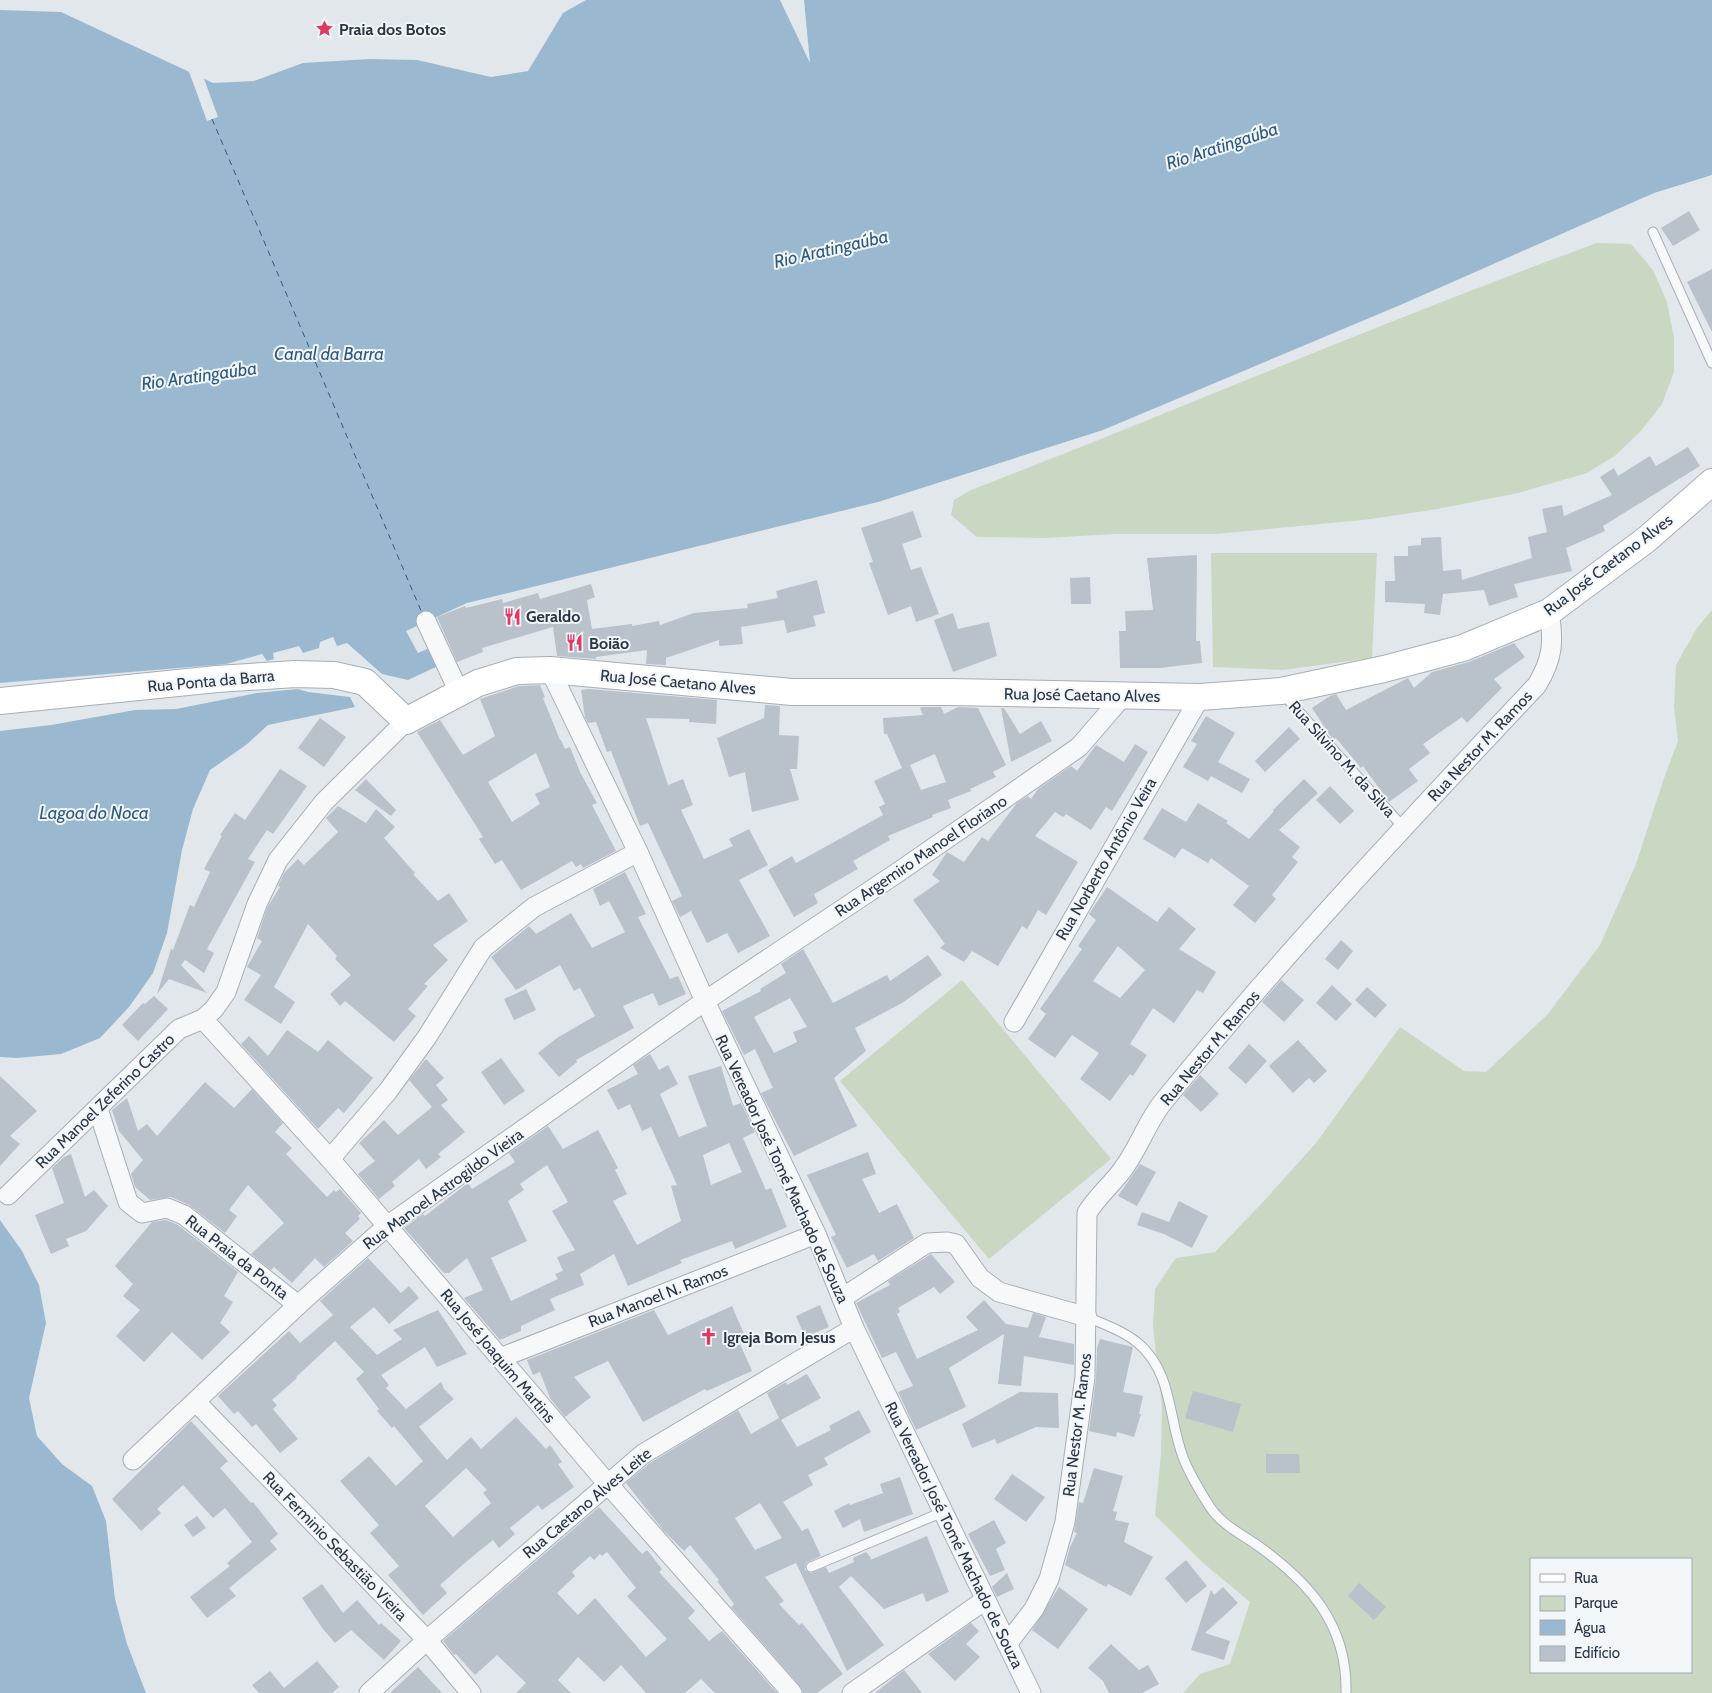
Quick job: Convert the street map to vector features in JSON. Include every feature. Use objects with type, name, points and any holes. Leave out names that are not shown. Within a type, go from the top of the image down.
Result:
[{"type":"street","name":"Rua José Caetano Alves","points":[[406,721],[478,683],[517,671],[550,670],[792,692],[1200,697],[1281,692],[1384,669],[1463,648],[1549,612],[1647,539],[1712,482]]},
{"type":"street","name":"Rua Nestor M. Ramos","points":[[1007,1644],[1034,1609],[1049,1579],[1065,1522],[1085,1377],[1087,1213],[1096,1198],[1120,1173],[1161,1104],[1239,1012],[1403,828],[1537,685],[1548,666],[1553,637],[1549,612]]},
{"type":"street","points":[[426,621],[459,692]]},
{"type":"street","name":"Rua Vereador José Tomé Machado de Souza","points":[[550,670],[638,852],[816,1234],[854,1328],[984,1600],[1031,1693]]},
{"type":"street","name":"Rua Ponta da Barra","points":[[0,701],[217,680],[295,674],[334,675],[365,682],[406,721]]},
{"type":"street","name":"Rua Argemiro Manoel Floriano","points":[[706,1001],[1080,747],[1123,696]]},
{"type":"street","name":"Rua Norberto Antônio Veira","points":[[1014,1022],[1200,697]]},
{"type":"street","name":"Rua Manoel Zeferino Castro","points":[[8,1195],[180,1029],[203,1019],[214,1009],[226,992],[257,904],[278,860],[324,802],[406,721]]},
{"type":"street","points":[[330,1159],[388,1091],[427,1037],[483,948],[534,907],[638,852]]},
{"type":"street","name":"Rua Manoel Astrogildo Vieira","points":[[133,1460],[298,1305],[387,1226],[706,1001]]},
{"type":"street","name":"Rua José Joaquim Martins","points":[[203,1019],[330,1159],[606,1483],[792,1693]]},
{"type":"street","name":"Rua Praia da Ponta","points":[[98,1108],[128,1202],[142,1213],[167,1208],[184,1214],[298,1305]]},
{"type":"street","name":"Rua Manoel N. Ramos","points":[[500,1358],[816,1234]]},
{"type":"street","points":[[842,1298],[928,1243],[947,1242],[956,1244],[980,1278],[999,1292],[1087,1317]]},
{"type":"street","name":"Rua Caetano Alves Leite","points":[[369,1693],[606,1483],[643,1454],[854,1328]]},
{"type":"street","name":"Rua Ferminio Sebastião Vieira","points":[[196,1402],[427,1640],[471,1693]]},
{"type":"street","points":[[852,1693],[984,1600]]},
{"type":"lane","points":[[1653,232],[1712,363]]},
{"type":"lane","name":"Rua Silvino M. da Silva","points":[[1281,692],[1403,828]]},
{"type":"lane","points":[[1087,1317],[1123,1333],[1150,1355],[1168,1392],[1183,1458],[1210,1508],[1223,1521],[1291,1572],[1320,1603],[1338,1641],[1346,1674],[1346,1691]]},
{"type":"lane","points":[[810,1567],[943,1512]]},
{"type":"green space","points":[[1597,243],[1631,244],[1653,270],[1667,302],[1674,338],[1674,372],[1662,404],[1641,431],[1616,455],[1587,473],[1518,493],[1432,510],[1363,520],[1216,534],[1114,534],[1046,538],[977,537],[951,515],[954,500],[971,490],[1518,272]]},
{"type":"green space","points":[[1211,553],[1377,553],[1372,658],[1283,670],[1213,667]]},
{"type":"green space","points":[[1712,610],[1712,1693],[1183,1693],[1200,1674],[1230,1664],[1250,1602],[1202,1562],[1155,1515],[1161,1454],[1162,1408],[1153,1326],[1155,1289],[1176,1258],[1215,1252],[1264,1201],[1316,1143],[1400,1027],[1464,1071],[1486,1072],[1548,1014],[1600,945],[1636,864],[1678,741],[1674,707],[1676,665],[1697,628]]},
{"type":"green space","points":[[962,980],[1111,1159],[989,1259],[840,1081]]},
{"type":"water","name":"Canal da Barra","points":[[586,0],[780,0],[810,63],[804,0],[1712,0],[1712,175],[1654,193],[1405,303],[1103,430],[878,502],[467,603],[406,631],[418,653],[434,646],[438,666],[408,680],[382,674],[347,643],[337,646],[333,637],[320,642],[319,648],[303,653],[299,646],[273,653],[274,659],[267,661],[262,654],[226,664],[0,683],[0,10],[61,12],[213,83],[254,81],[303,63],[370,59],[417,60],[491,77],[528,71],[563,13]]},
{"type":"water","name":"Lagoa do Noca","points":[[298,689],[350,697],[355,707],[268,725],[246,745],[210,770],[193,809],[182,850],[167,933],[153,973],[129,1007],[100,1038],[61,1054],[17,1058],[0,1057],[0,731],[51,725],[135,710],[176,709],[257,693]]},
{"type":"water","points":[[0,1220],[22,1251],[39,1285],[46,1323],[29,1398],[37,1436],[62,1464],[92,1486],[106,1521],[115,1599],[127,1644],[146,1693],[0,1693]]},
{"type":"pier","points":[[188,69],[203,76],[218,117],[207,121]]},
{"type":"building","points":[[1689,211],[1700,230],[1673,246],[1661,228]]},
{"type":"building","points":[[1712,269],[1712,332],[1687,282]]},
{"type":"building","points":[[1688,447],[1700,466],[1603,526],[1605,531],[1566,548],[1572,571],[1514,584],[1518,597],[1489,606],[1484,590],[1443,594],[1440,615],[1424,613],[1425,604],[1385,602],[1385,581],[1395,581],[1394,556],[1408,556],[1408,546],[1421,545],[1421,538],[1441,537],[1443,571],[1461,569],[1462,580],[1532,558],[1528,537],[1547,532],[1542,509],[1562,505],[1564,516],[1612,495],[1600,477],[1614,468],[1618,476],[1650,456],[1656,466]]},
{"type":"building","points":[[913,511],[922,537],[902,544],[911,570],[921,567],[939,614],[916,622],[911,606],[888,615],[869,563],[873,562],[861,528]]},
{"type":"building","points":[[1197,555],[1196,641],[1200,641],[1202,663],[1160,668],[1120,668],[1119,631],[1126,631],[1125,611],[1153,610],[1147,558]]},
{"type":"building","points":[[1090,577],[1091,604],[1071,604],[1070,578]]},
{"type":"building","points":[[817,580],[825,613],[813,616],[816,626],[787,633],[784,620],[741,627],[743,644],[719,646],[719,640],[666,658],[666,665],[646,664],[647,650],[596,657],[596,659],[557,656],[553,627],[482,648],[483,652],[457,662],[437,617],[465,606],[466,608],[502,599],[503,603],[538,593],[540,599],[591,584],[595,597],[587,600],[592,629],[632,624],[632,626],[659,621],[660,625],[694,613],[748,608],[747,604],[778,598],[776,591]]},
{"type":"building","points":[[953,613],[958,629],[989,622],[997,656],[953,672],[934,620]]},
{"type":"building","points":[[1514,643],[1525,657],[1494,679],[1502,688],[1467,723],[1462,717],[1423,744],[1430,753],[1409,769],[1418,781],[1389,802],[1363,766],[1361,768],[1336,738],[1333,740],[1312,708],[1336,694],[1346,710],[1408,678],[1414,688],[1432,672],[1469,662]]},
{"type":"building","points":[[540,685],[545,697],[543,698],[560,740],[565,749],[570,747],[580,772],[597,803],[592,805],[616,851],[583,868],[581,864],[576,867],[572,861],[521,890],[502,860],[495,864],[479,839],[483,837],[417,732],[440,720],[463,755],[495,736],[480,699],[519,686]],"holes":[[[536,753],[550,787],[535,794],[540,804],[512,822],[488,782]]]},
{"type":"building","points":[[589,689],[717,700],[716,724],[689,722],[689,719],[646,718],[668,785],[683,779],[693,805],[681,810],[704,859],[733,846],[729,839],[749,829],[768,865],[739,880],[770,936],[738,953],[727,933],[707,943],[691,911],[680,917],[672,901],[682,896],[648,823],[640,826],[611,751],[607,752],[596,722],[588,723],[585,717],[581,690]]},
{"type":"building","points":[[765,705],[780,706],[779,735],[799,736],[797,769],[790,769],[799,800],[752,812],[745,772],[729,777],[717,738],[764,718]]},
{"type":"building","points":[[941,707],[944,714],[958,707],[978,708],[1006,765],[993,772],[996,777],[970,789],[971,791],[948,800],[951,808],[888,836],[890,840],[853,861],[858,869],[814,894],[818,903],[794,917],[768,870],[792,856],[796,863],[883,815],[879,807],[885,804],[874,781],[902,768],[887,734],[884,734],[883,718],[923,715],[920,708]],"holes":[[[935,754],[946,782],[921,790],[910,765]]]},
{"type":"building","points":[[1001,708],[1004,708],[1020,734],[1041,721],[1052,741],[1011,762]]},
{"type":"building","points":[[1206,716],[1235,733],[1218,762],[1250,779],[1242,793],[1211,776],[1208,781],[1183,767],[1197,744],[1191,741]]},
{"type":"building","points":[[320,718],[346,737],[324,767],[298,748]]},
{"type":"building","points":[[1289,727],[1300,739],[1265,772],[1255,761]]},
{"type":"building","points":[[1135,744],[1148,752],[1112,811],[1106,807],[1091,830],[1066,814],[1063,817],[1055,812],[1035,836],[1078,862],[1046,915],[1038,910],[1027,929],[1022,926],[998,966],[972,951],[964,962],[940,948],[945,944],[913,900],[940,881],[932,875],[947,852],[964,862],[982,837],[988,841],[1017,803],[1028,796],[1031,799],[1038,789],[1071,766],[1077,771],[1096,745],[1124,762]]},
{"type":"building","points":[[280,769],[307,786],[273,834],[267,830],[248,859],[255,862],[207,949],[214,953],[204,973],[185,960],[181,965],[207,993],[169,979],[157,994],[171,949],[173,950],[190,905],[194,907],[210,872],[204,869],[222,836],[220,835],[235,813],[245,820]]},
{"type":"building","points":[[366,779],[396,810],[391,816],[355,790]]},
{"type":"building","points":[[1304,779],[1318,793],[1279,830],[1300,847],[1292,857],[1298,862],[1272,895],[1276,899],[1255,923],[1233,905],[1249,886],[1211,858],[1208,863],[1182,848],[1175,858],[1143,839],[1162,808],[1186,822],[1198,803],[1228,821],[1226,823],[1249,839],[1273,810]]},
{"type":"building","points":[[1330,786],[1354,811],[1340,824],[1316,800]]},
{"type":"building","points":[[338,806],[366,823],[376,809],[395,827],[384,838],[415,873],[413,874],[438,901],[449,893],[468,921],[433,945],[448,960],[424,984],[428,986],[408,1009],[416,1016],[394,1042],[345,1001],[340,1006],[330,994],[351,975],[335,959],[337,956],[308,924],[274,987],[295,1002],[281,1024],[244,1000],[261,975],[247,967],[262,941],[257,938],[267,908],[280,887],[278,886],[284,873],[298,859],[304,865],[338,832],[326,818]]},
{"type":"building","points":[[625,872],[646,914],[638,917],[670,979],[678,976],[686,994],[659,1006],[653,993],[623,1006],[634,1028],[576,1060],[577,1062],[559,1077],[538,1053],[557,1038],[595,1016],[580,988],[574,991],[560,965],[516,990],[491,957],[529,926],[536,934],[571,913],[592,948],[625,932],[609,901],[600,906],[593,889]]},
{"type":"building","points":[[1107,887],[1157,922],[1169,907],[1196,929],[1179,949],[1216,972],[1203,993],[1197,990],[1174,1023],[1153,1008],[1130,1044],[1147,1055],[1133,1076],[1130,1074],[1110,1101],[1080,1079],[1099,1053],[1072,1035],[1055,1058],[1028,1039],[1046,1014],[1040,1009],[1082,949],[1078,946],[1096,920],[1089,914]],"holes":[[[1118,946],[1145,970],[1120,998],[1093,981]]]},
{"type":"building","points":[[1341,940],[1353,951],[1338,970],[1325,959]]},
{"type":"building","points":[[803,949],[833,1003],[887,975],[890,981],[928,955],[942,975],[902,1003],[855,1028],[866,1051],[834,1078],[857,1126],[794,1156],[761,1093],[773,1088],[755,1049],[744,1055],[722,1011],[761,991],[760,989],[786,973],[781,964]],"holes":[[[790,998],[807,1027],[793,1032],[797,1042],[774,1053],[754,1017]]]},
{"type":"building","points":[[1281,980],[1304,1000],[1284,1022],[1262,1002]]},
{"type":"building","points":[[1332,985],[1352,1004],[1336,1021],[1316,1003]]},
{"type":"building","points":[[1367,987],[1387,1005],[1375,1018],[1355,1000]]},
{"type":"building","points":[[526,989],[536,1010],[514,1020],[504,999]]},
{"type":"building","points":[[154,996],[168,1009],[138,1041],[122,1025],[143,1003],[145,1004]]},
{"type":"building","points":[[287,1030],[318,1052],[328,1040],[373,1078],[344,1113],[338,1108],[318,1129],[241,1044],[249,1036],[268,1056]]},
{"type":"building","points":[[1298,1040],[1327,1071],[1314,1083],[1309,1078],[1293,1093],[1269,1066]]},
{"type":"building","points":[[1249,1044],[1267,1061],[1246,1084],[1228,1068]]},
{"type":"building","points":[[650,1054],[659,1070],[668,1065],[678,1084],[660,1094],[679,1137],[707,1126],[688,1076],[721,1066],[733,1106],[741,1103],[755,1132],[743,1138],[766,1190],[771,1188],[787,1227],[735,1249],[732,1241],[680,1260],[682,1263],[628,1286],[614,1254],[580,1274],[584,1285],[550,1299],[555,1310],[521,1326],[521,1331],[500,1340],[464,1298],[483,1290],[467,1258],[449,1273],[444,1273],[404,1228],[423,1214],[425,1216],[468,1183],[472,1189],[515,1162],[509,1153],[548,1126],[563,1149],[598,1130],[618,1168],[615,1170],[627,1194],[613,1201],[637,1245],[681,1221],[671,1186],[677,1185],[651,1127],[642,1131],[630,1104],[618,1110],[607,1090],[638,1074],[633,1065]],"holes":[[[729,1143],[742,1172],[711,1185],[703,1155]],[[547,1165],[568,1202],[552,1211],[575,1250],[557,1257],[563,1271],[555,1274],[558,1279],[511,1301],[491,1258],[527,1241],[508,1201],[524,1190],[520,1184]]]},
{"type":"building","points":[[501,1058],[525,1091],[504,1105],[481,1072]]},
{"type":"building","points":[[426,1059],[444,1078],[436,1085],[448,1100],[441,1105],[465,1132],[438,1154],[441,1157],[426,1169],[419,1159],[392,1182],[395,1186],[379,1199],[358,1174],[375,1161],[359,1143],[384,1120],[398,1135],[432,1107],[409,1080]]},
{"type":"building","points":[[1200,1075],[1219,1094],[1201,1112],[1183,1095]]},
{"type":"building","points":[[0,1076],[37,1111],[10,1136],[20,1144],[0,1166]]},
{"type":"building","points":[[205,1082],[234,1108],[252,1089],[283,1123],[275,1132],[292,1148],[286,1154],[327,1197],[334,1190],[336,1192],[340,1189],[361,1213],[358,1216],[360,1219],[345,1233],[353,1241],[324,1267],[315,1258],[292,1283],[274,1267],[271,1270],[251,1254],[284,1223],[248,1185],[229,1210],[237,1216],[225,1233],[189,1205],[171,1197],[150,1200],[135,1187],[131,1174],[143,1160],[119,1131],[112,1110],[127,1098],[138,1131],[147,1124],[157,1136]]},
{"type":"building","points":[[868,1152],[876,1174],[862,1179],[879,1213],[897,1204],[914,1238],[878,1261],[874,1254],[847,1268],[831,1237],[836,1235],[807,1175]]},
{"type":"building","points":[[71,1154],[85,1197],[94,1190],[108,1206],[86,1231],[66,1239],[69,1246],[51,1254],[35,1215],[64,1203],[52,1168],[64,1157]]},
{"type":"building","points":[[1140,1164],[1156,1172],[1137,1206],[1118,1196]]},
{"type":"building","points":[[1179,1201],[1208,1216],[1192,1248],[1164,1234],[1137,1225],[1142,1212],[1169,1222]]},
{"type":"building","points":[[166,1220],[178,1225],[238,1272],[224,1296],[233,1302],[220,1323],[230,1332],[202,1360],[172,1332],[144,1362],[116,1336],[140,1310],[123,1296],[133,1284],[115,1266],[152,1222]]},
{"type":"building","points":[[931,1254],[955,1282],[940,1294],[934,1287],[898,1308],[900,1312],[897,1314],[917,1359],[978,1330],[966,1317],[984,1300],[1006,1324],[1028,1328],[1033,1313],[1046,1317],[1039,1337],[1074,1344],[1074,1365],[1024,1356],[1021,1386],[998,1384],[1004,1334],[949,1368],[966,1407],[916,1430],[898,1392],[913,1386],[896,1352],[882,1358],[856,1303],[890,1285],[888,1281]]},
{"type":"building","points":[[368,1258],[401,1293],[409,1286],[419,1298],[389,1324],[374,1307],[350,1327],[377,1355],[402,1339],[393,1330],[438,1310],[467,1354],[437,1367],[425,1347],[381,1375],[389,1385],[386,1388],[406,1409],[441,1382],[444,1389],[454,1399],[419,1427],[447,1460],[471,1437],[481,1449],[516,1417],[546,1449],[550,1445],[562,1462],[558,1464],[574,1487],[542,1510],[538,1505],[510,1528],[515,1534],[499,1548],[493,1540],[467,1561],[440,1585],[447,1593],[423,1615],[388,1575],[399,1566],[370,1533],[379,1525],[340,1481],[369,1456],[396,1486],[423,1461],[394,1426],[392,1428],[377,1411],[379,1409],[356,1379],[364,1372],[335,1341],[272,1400],[277,1405],[273,1409],[298,1439],[280,1453],[256,1424],[252,1427],[238,1411],[234,1414],[218,1396],[289,1331],[300,1343],[333,1315],[320,1301]],"holes":[[[466,1468],[487,1490],[483,1493],[491,1503],[453,1537],[425,1506]]]},
{"type":"building","points":[[820,1305],[829,1327],[805,1337],[796,1316]]},
{"type":"building","points":[[732,1306],[747,1341],[740,1344],[752,1371],[707,1391],[705,1389],[643,1422],[608,1361],[574,1377],[591,1397],[565,1417],[550,1398],[540,1372],[533,1375],[527,1360],[654,1310],[668,1335]]},
{"type":"building","points":[[1100,1339],[1133,1347],[1123,1392],[1143,1396],[1139,1414],[1141,1414],[1134,1437],[1117,1432],[1116,1437],[1089,1431],[1096,1378],[1097,1348]]},
{"type":"building","points":[[807,1374],[821,1398],[781,1420],[797,1447],[831,1430],[829,1426],[859,1410],[871,1432],[824,1458],[828,1465],[808,1475],[813,1485],[783,1502],[802,1531],[808,1528],[821,1556],[806,1563],[805,1570],[811,1573],[826,1567],[829,1573],[854,1562],[853,1558],[866,1552],[871,1558],[870,1560],[927,1536],[949,1592],[926,1602],[923,1593],[884,1609],[851,1576],[839,1587],[884,1645],[847,1671],[796,1563],[765,1577],[784,1601],[779,1604],[799,1625],[802,1623],[843,1674],[817,1693],[803,1693],[800,1686],[731,1607],[734,1604],[717,1581],[719,1580],[690,1545],[684,1551],[663,1530],[626,1483],[650,1463],[738,1410],[751,1434],[779,1418],[767,1393],[786,1382],[787,1385]],"holes":[[[760,1503],[782,1538],[755,1550],[735,1518]]]},
{"type":"building","points":[[1193,1391],[1241,1404],[1233,1432],[1185,1418]]},
{"type":"building","points":[[1020,1392],[1058,1393],[1059,1428],[1036,1427],[997,1444],[995,1439],[972,1448],[962,1424]]},
{"type":"building","points":[[191,1421],[228,1461],[220,1468],[251,1503],[253,1502],[278,1534],[270,1541],[277,1549],[229,1588],[236,1596],[207,1618],[190,1597],[230,1566],[227,1563],[252,1542],[225,1508],[213,1518],[183,1485],[157,1509],[161,1513],[141,1531],[112,1499]]},
{"type":"building","points":[[1266,1454],[1299,1454],[1300,1473],[1266,1473]]},
{"type":"building","points":[[1094,1468],[1123,1476],[1113,1511],[1117,1512],[1115,1520],[1129,1523],[1124,1542],[1153,1557],[1131,1596],[1108,1584],[1106,1587],[1065,1565],[1070,1547],[1077,1533],[1074,1532],[1079,1502],[1083,1503]]},
{"type":"building","points":[[1012,1474],[1045,1497],[1026,1522],[994,1499]]},
{"type":"building","points":[[900,1477],[913,1514],[864,1532],[860,1519],[843,1528],[834,1511],[849,1503],[850,1505],[883,1493],[880,1484]]},
{"type":"building","points":[[599,1507],[642,1554],[647,1550],[662,1569],[659,1572],[695,1611],[688,1618],[709,1641],[722,1631],[777,1693],[715,1693],[701,1679],[685,1693],[646,1693],[621,1665],[604,1682],[578,1657],[558,1680],[571,1693],[516,1693],[526,1683],[497,1655],[475,1675],[456,1654],[454,1655],[443,1641]],"holes":[[[607,1552],[636,1588],[627,1596],[667,1639],[646,1657],[595,1598],[578,1615],[557,1593],[575,1576],[572,1572],[590,1556],[594,1560],[600,1554],[602,1556]]]},
{"type":"building","points":[[197,1516],[206,1528],[193,1537],[184,1525]]},
{"type":"building","points":[[994,1520],[1006,1543],[996,1549],[1005,1570],[990,1576],[968,1534]]},
{"type":"building","points":[[1186,1560],[1207,1586],[1186,1603],[1165,1578]]},
{"type":"building","points":[[1007,1573],[1014,1589],[997,1597],[992,1587]]},
{"type":"building","points":[[1359,1583],[1386,1607],[1374,1620],[1348,1596]]},
{"type":"building","points":[[322,1584],[343,1613],[357,1600],[379,1625],[381,1623],[401,1641],[384,1660],[351,1630],[335,1643],[323,1629],[302,1598]]},
{"type":"building","points":[[1059,1587],[1088,1609],[1058,1649],[1032,1630]]},
{"type":"building","points":[[1223,1587],[1238,1603],[1205,1633],[1230,1641],[1224,1660],[1191,1650],[1211,1590],[1214,1595]]},
{"type":"building","points":[[971,1623],[979,1631],[966,1644],[980,1657],[955,1681],[928,1654]]},
{"type":"building","points":[[1111,1644],[1139,1670],[1148,1665],[1159,1684],[1142,1693],[1109,1693],[1103,1681],[1088,1668]]},
{"type":"building","points":[[317,1661],[339,1687],[332,1693],[259,1693],[252,1685],[270,1671],[284,1688]]},
{"type":"building","points":[[418,1667],[442,1693],[390,1693]]},
{"type":"building","points":[[904,1670],[922,1693],[875,1693]]},
{"type":"ferry route","points":[[212,119],[422,613]]},
{"type":"place","name":"Praia dos Botos","points":[[325,29]]},
{"type":"place","name":"Geraldo","points":[[512,616]]},
{"type":"place","name":"Boião","points":[[575,643]]},
{"type":"place","name":"Igreja Bom Jesus","points":[[709,1337]]},
{"type":"water label","name":"Rio Aratingaúba","points":[[1222,146]]},
{"type":"water label","name":"Rio Aratingaúba","points":[[831,249]]},
{"type":"water label","name":"Rio Aratingaúba","points":[[199,376]]}]
